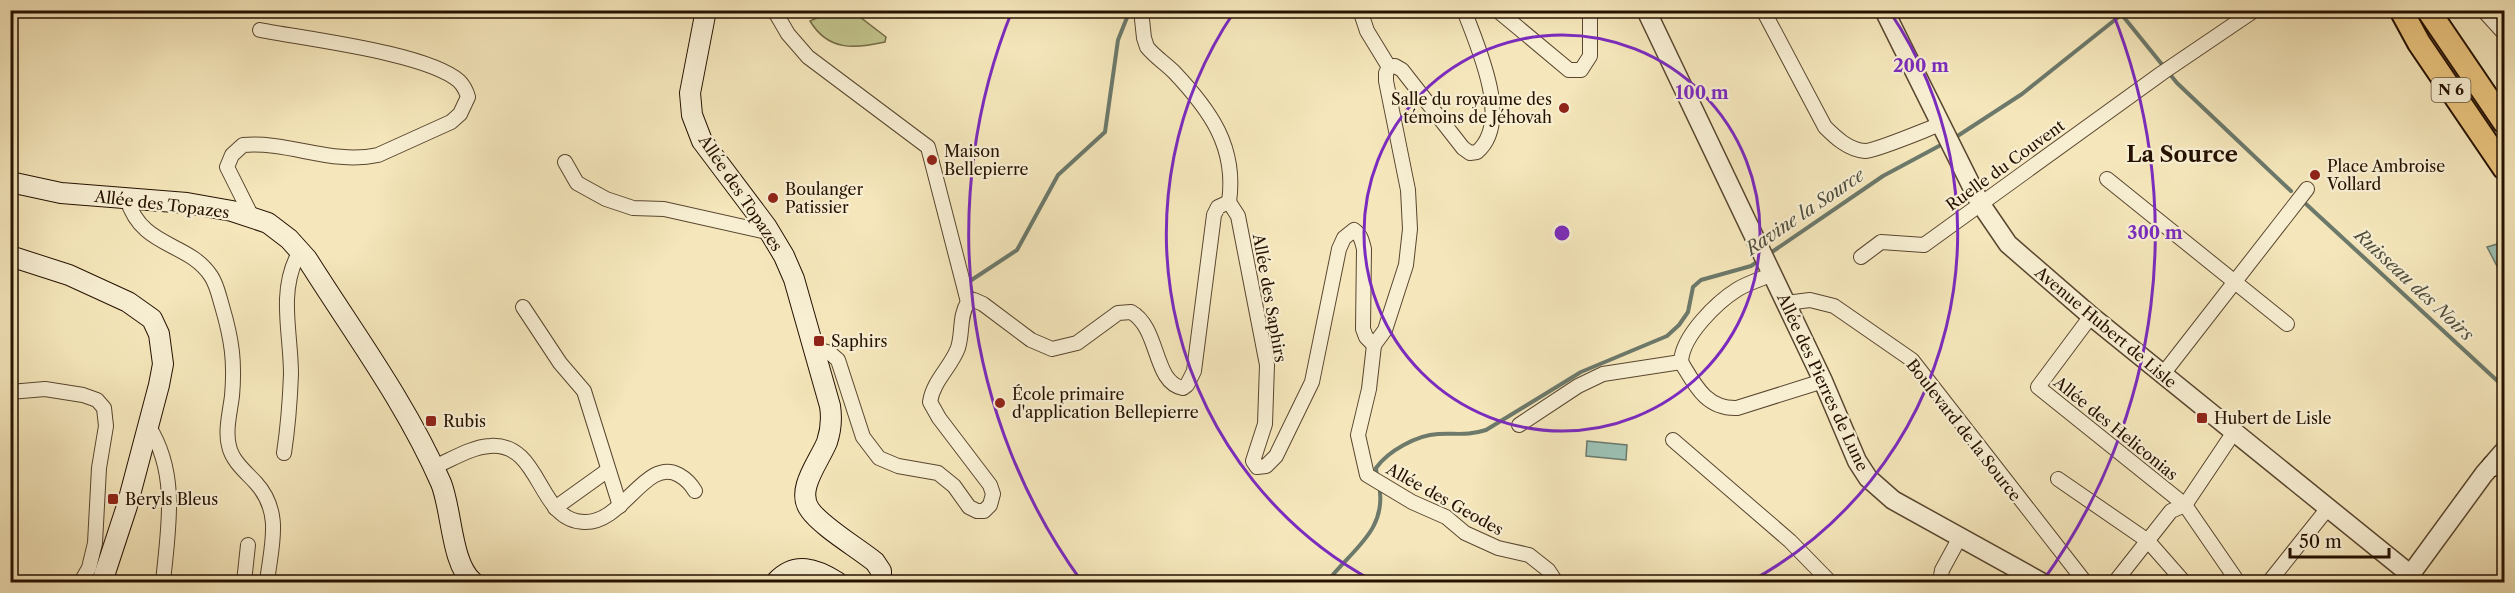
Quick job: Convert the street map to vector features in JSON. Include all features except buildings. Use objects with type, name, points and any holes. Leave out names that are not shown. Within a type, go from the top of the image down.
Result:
[{"type":"main road","name":"Allée des Topazes","points":[[706,10],[690,93],[692,115],[702,141],[766,226],[767,232],[784,256],[794,279],[830,406],[832,423],[827,442],[808,483],[806,502],[815,515],[875,562],[881,571],[881,582]]},
{"type":"main road","name":"N 6","points":[[2401,10],[2420,43],[2505,168]]},
{"type":"main road","name":"N 6","points":[[2428,10],[2505,122]]},
{"type":"main road","name":"Allée des Topazes","points":[[10,182],[61,193],[187,203],[232,211],[252,217],[279,231],[307,259],[416,430],[445,492],[461,562],[473,582]]},
{"type":"main road","points":[[10,256],[69,274],[128,302],[152,319],[159,334],[163,364],[149,427],[112,557],[102,582]]},
{"type":"main road","points":[[776,582],[796,568],[818,571],[837,582]]},
{"type":"street","points":[[774,10],[788,34],[808,57],[928,147],[968,302],[962,315],[959,344],[955,355],[934,388],[930,402],[939,418],[990,485],[993,499],[990,505],[984,511],[977,511],[969,507],[954,486],[938,473],[898,466],[879,458],[863,437],[838,360],[830,352],[813,348]]},
{"type":"street","points":[[968,302],[974,300],[983,304],[1030,340],[1052,349],[1077,343],[1118,313],[1131,312],[1145,323],[1164,374],[1172,384],[1183,388],[1187,385],[1194,371],[1214,215],[1218,207],[1229,202],[1232,180],[1229,158],[1217,127],[1203,103],[1147,47],[1141,10]]},
{"type":"street","points":[[1360,10],[1366,31],[1389,68]]},
{"type":"street","points":[[1374,345],[1385,330],[1406,265],[1410,229],[1408,190],[1386,73],[1389,68],[1395,66],[1402,70],[1463,148],[1470,153],[1477,153],[1486,140],[1492,102],[1489,80],[1464,10]]},
{"type":"street","points":[[1497,10],[1569,69],[1575,71],[1581,70],[1589,60],[1590,10]]},
{"type":"street","points":[[1646,10],[1770,270],[1726,298],[1687,341],[1682,353],[1682,362],[1702,394],[1717,406],[1726,408],[1737,408],[1823,381]]},
{"type":"street","points":[[1763,10],[1825,127],[1850,147],[1866,151],[1941,124]]},
{"type":"street","name":"Ruelle du Couvent","points":[[1861,257],[1881,242],[1924,244],[2166,70],[2255,10]]},
{"type":"street","points":[[2483,10],[2505,33]]},
{"type":"street","name":"Avenue Hubert de Lisle","points":[[1891,13],[1941,124],[1980,203],[2007,244],[2091,316],[2328,508],[2408,579]]},
{"type":"street","points":[[252,217],[227,167],[232,155],[243,145],[366,158],[378,155],[451,122],[460,114],[468,97],[465,88],[452,76],[407,58],[260,30]]},
{"type":"street","points":[[565,162],[577,183],[606,199],[633,208],[664,209],[767,232]]},
{"type":"street","points":[[2107,179],[2287,324]]},
{"type":"street","points":[[2163,374],[2307,189]]},
{"type":"street","points":[[127,198],[131,213],[142,227],[156,239],[198,262],[216,284],[232,338],[235,366],[229,447],[242,468],[268,498],[274,518],[267,582]]},
{"type":"street","name":"Allée des Saphirs","points":[[1229,202],[1238,216],[1267,365],[1265,424],[1254,450],[1253,461],[1257,467],[1266,466],[1276,456],[1312,382],[1339,249],[1344,238],[1354,230],[1359,234],[1364,249],[1363,329],[1366,337],[1374,345]]},
{"type":"street","points":[[284,453],[291,372],[287,302],[290,271],[296,259],[307,259]]},
{"type":"street","name":"Allée des Pierres de Lune","points":[[1770,270],[1823,381],[1857,461],[1873,485],[1893,500],[2041,582]]},
{"type":"street","name":"Boulevard de la Source","points":[[1786,303],[1810,300],[1834,306],[1912,360],[2085,582]]},
{"type":"street","points":[[523,307],[560,363],[584,391],[620,506]]},
{"type":"street","name":"Allée des Heliconias","points":[[2091,316],[2038,387],[2185,505],[2238,582]]},
{"type":"street","name":"Allée des Geodes","points":[[1374,345],[1369,389],[1358,435],[1367,475],[1412,502],[1446,517],[1465,533],[1498,548],[1529,555],[1548,570],[1556,582]]},
{"type":"street","points":[[1519,425],[1578,386],[1603,374],[1682,362]]},
{"type":"street","points":[[10,392],[45,389],[83,394],[97,400],[104,408],[106,426],[99,468],[95,543],[89,568],[81,582]]},
{"type":"street","points":[[149,427],[163,452],[170,486],[163,582]]},
{"type":"street","name":"Allée des Heliconias","points":[[2185,505],[2234,432]]},
{"type":"street","points":[[1673,440],[1790,541],[1830,582]]},
{"type":"street","points":[[434,467],[478,449],[490,446],[504,448],[519,455],[531,467],[555,508],[567,518],[581,522],[594,522],[605,518],[648,477],[660,471],[675,472],[685,478],[695,491]]},
{"type":"street","points":[[2408,579],[2498,464],[2505,451]]},
{"type":"street","points":[[555,508],[609,470]]},
{"type":"street","points":[[2058,479],[2148,541],[2184,582]]},
{"type":"street","points":[[2115,582],[2170,511],[2185,505]]},
{"type":"street","points":[[2278,579],[2328,508]]},
{"type":"street","points":[[1940,582],[1942,570],[1960,537]]},
{"type":"street","points":[[244,582],[248,545]]},
{"type":"green space","points":[[843,12],[856,14],[886,37],[885,42],[863,46],[833,43],[817,31],[810,21],[823,15]]},
{"type":"shaded area","points":[[2501,243],[2504,249],[2503,269],[2498,268],[2487,247]]},
{"type":"shaded area","points":[[1587,441],[1627,445],[1626,460],[1586,456]]},
{"type":"waterway","points":[[967,283],[1017,250],[1058,175],[1105,132],[1118,40],[1130,10]]},
{"type":"waterway","name":"Ruisseau des Noirs","points":[[2118,10],[2177,83],[2291,191]]},
{"type":"waterway","name":"Ravine la Source","points":[[1956,137],[2022,94],[2121,15]]},
{"type":"waterway","name":"Ravine la Source","points":[[1769,254],[1883,176],[1939,146]]},
{"type":"waterway","name":"Ruisseau des Noirs","points":[[2306,204],[2504,387]]},
{"type":"waterway","name":"Ravine la Source","points":[[1377,478],[1376,468],[1381,462],[1395,450],[1412,441],[1430,435],[1467,434],[1486,430],[1581,372],[1667,336],[1688,312],[1693,287],[1701,280],[1751,266],[1760,260]]},
{"type":"waterway","name":"Ravine la Source","points":[[1327,582],[1373,527],[1378,515],[1379,485]]},
{"type":"place","name":"Salle du royaume des témoins de Jéhovah","points":[[1564,108]]},
{"type":"place","name":"Maison Bellepierre","points":[[932,160]]},
{"type":"place","name":"Place Ambroise Vollard","points":[[2315,175]]},
{"type":"place","name":"Boulanger Patissier","points":[[773,198]]},
{"type":"place","name":"Saphirs","points":[[819,341]]},
{"type":"place","name":"École primaire d'application Bellepierre","points":[[1000,403]]},
{"type":"place","name":"Hubert de Lisle","points":[[2202,418]]},
{"type":"place","name":"Rubis","points":[[431,421]]},
{"type":"place","name":"Beryls Bleus","points":[[113,499]]},
{"type":"district","name":"La Source","points":[[2182,154]]}]
